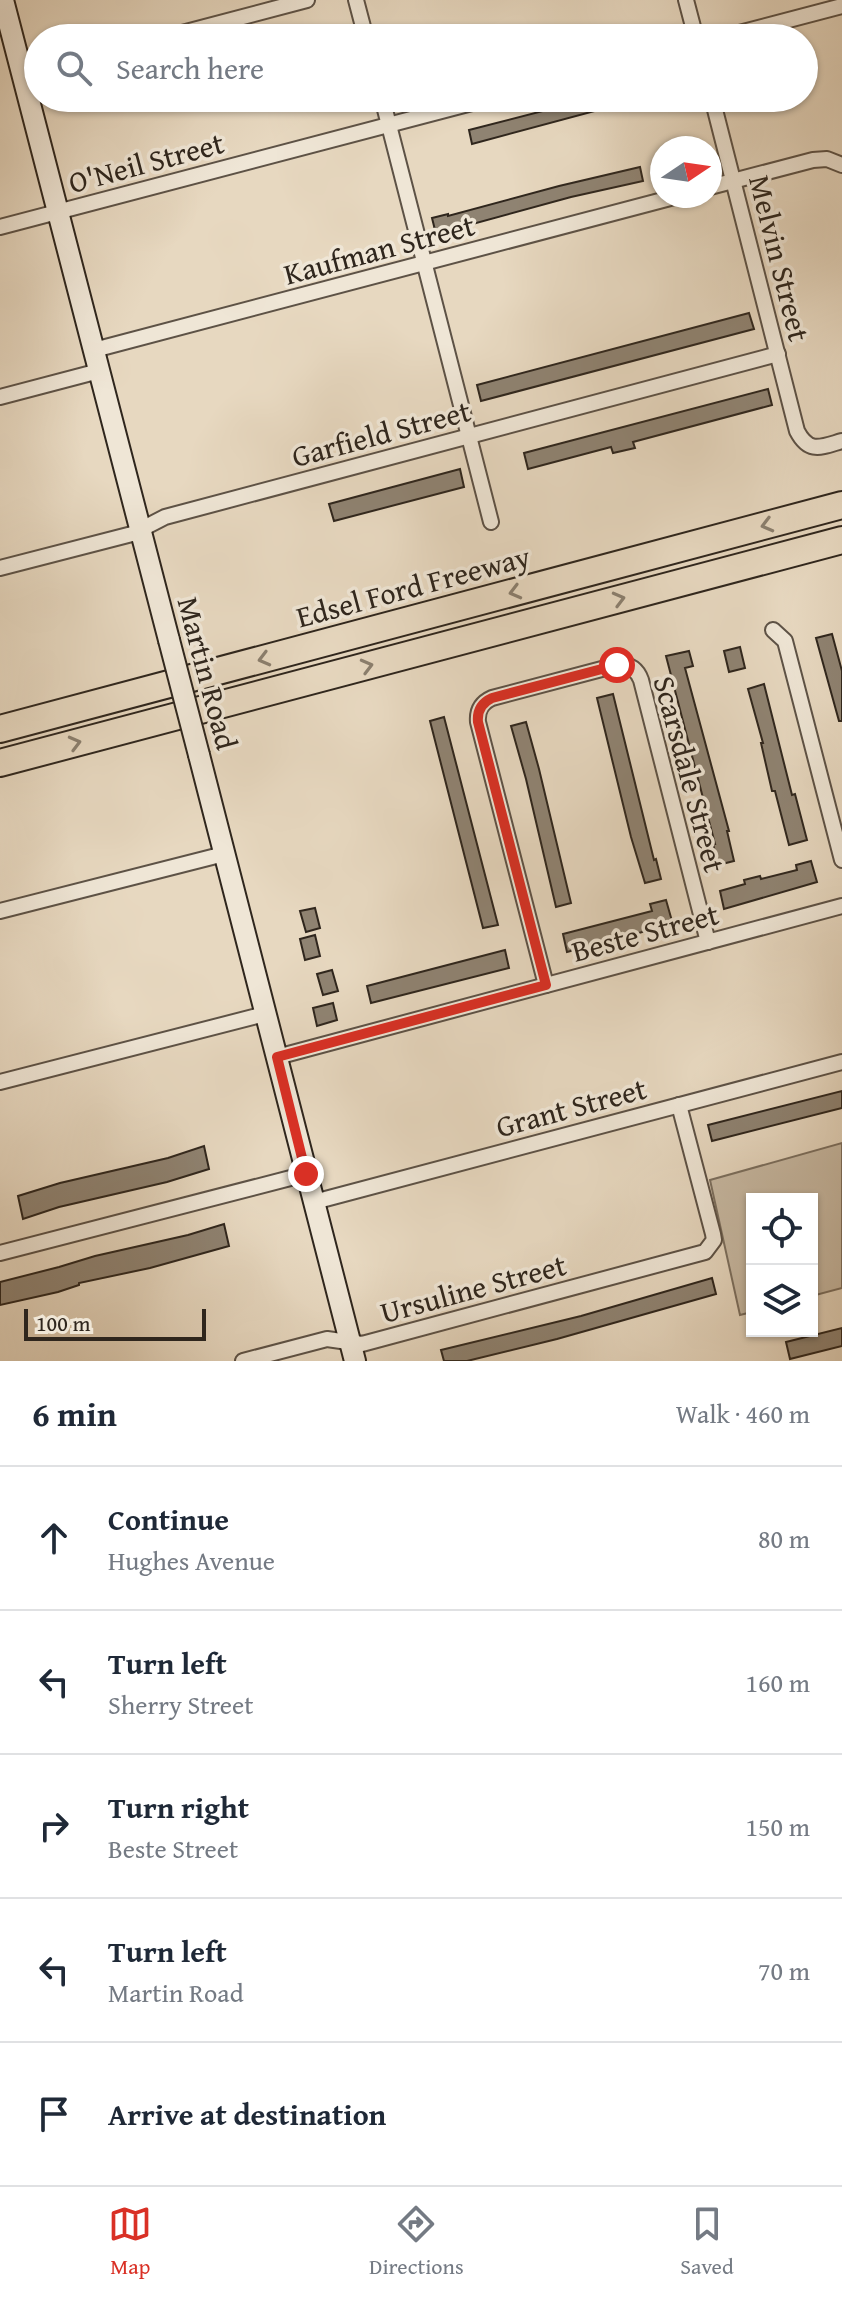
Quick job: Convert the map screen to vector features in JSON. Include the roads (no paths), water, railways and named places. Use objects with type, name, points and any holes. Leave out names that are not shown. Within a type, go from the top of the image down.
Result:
[{"type":"highway","name":"Edsel Ford Freeway","points":[[0,729],[842,505]]},
{"type":"highway","points":[[0,763],[842,540]]},
{"type":"highway","points":[[0,713],[134,694]]},
{"type":"street","name":"Martin Road","points":[[3,0],[8,53],[24,68]]},
{"type":"street","points":[[216,24],[307,0]]},
{"type":"street","points":[[356,0],[362,24]]},
{"type":"street","points":[[686,0],[692,24]]},
{"type":"street","points":[[773,24],[842,6]]},
{"type":"street","name":"Martin Road","points":[[38,112],[59,212],[99,371],[353,1352]]},
{"type":"street","points":[[386,112],[491,522]]},
{"type":"street","name":"O'Neil Street","points":[[0,227],[438,112]]},
{"type":"street","name":"Melvin Street","points":[[716,112],[800,437],[805,444],[816,447],[840,442]]},
{"type":"street","points":[[722,184],[813,160],[827,159],[842,165]]},
{"type":"street","name":"Kaufman Street","points":[[94,350],[650,203]]},
{"type":"street","name":"Garfield Street","points":[[0,568],[132,534],[165,517],[778,354]]},
{"type":"street","points":[[0,397],[99,371]]},
{"type":"street","points":[[773,630],[785,641],[842,860]]},
{"type":"street","name":"Scarsdale Street","points":[[546,985],[478,722],[482,705],[492,698],[617,665],[631,667],[639,673],[708,942]]},
{"type":"street","points":[[0,911],[224,854]]},
{"type":"street","name":"Beste Street","points":[[277,1057],[842,906]]},
{"type":"street","points":[[0,1082],[265,1014]]},
{"type":"street","name":"Grant Street","points":[[314,1202],[842,1062]]},
{"type":"street","name":"Ursuline Street","points":[[243,1361],[327,1339],[353,1352],[362,1344],[705,1252],[712,1244],[713,1234],[679,1105]]},
{"type":"street","points":[[0,1253],[306,1174]]}]
